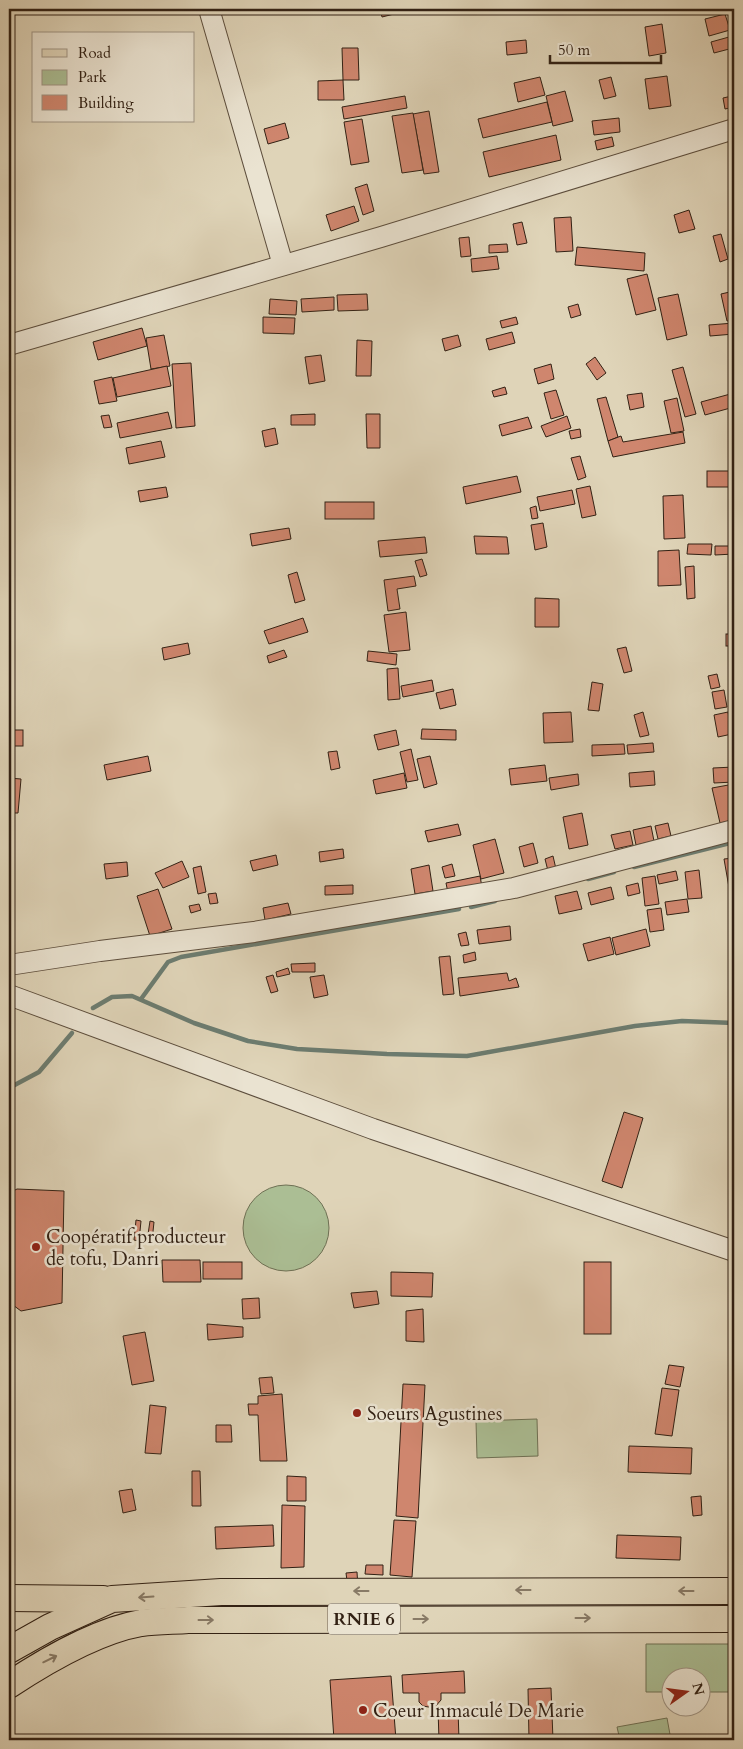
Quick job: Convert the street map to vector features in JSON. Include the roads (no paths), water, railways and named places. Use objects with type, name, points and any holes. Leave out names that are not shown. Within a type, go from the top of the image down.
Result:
[{"type":"main road","name":"RNIE 6","points":[[9,1650],[50,1627],[112,1599],[220,1592],[734,1591]]},
{"type":"main road","points":[[9,1598],[112,1599]]},
{"type":"main road","name":"RNIE 6","points":[[9,1685],[46,1660],[110,1632],[141,1624],[198,1620],[734,1619]]},
{"type":"street","points":[[209,9],[284,265]]},
{"type":"street","points":[[9,345],[381,237],[734,129]]},
{"type":"street","points":[[9,965],[100,951],[254,932],[514,888],[734,830]]},
{"type":"street","points":[[9,995],[373,1129],[734,1252]]},
{"type":"waterway","points":[[634,867],[734,842]]},
{"type":"waterway","points":[[588,879],[614,872]]},
{"type":"waterway","points":[[471,907],[495,901]]},
{"type":"waterway","points":[[141,999],[168,962],[181,957],[459,909]]},
{"type":"waterway","points":[[93,1008],[112,997],[132,996],[194,1023],[248,1041],[297,1049],[467,1056],[635,1026],[682,1021],[734,1023]]},
{"type":"waterway","points":[[9,1088],[39,1072],[72,1033]]},
{"type":"place","name":"Coopératif producteur de tofu, Danri","points":[[36,1247]]},
{"type":"place","name":"Soeurs Agustines","points":[[357,1413]]},
{"type":"place","name":"Coeur Inmaculé De Marie","points":[[363,1710]]}]
